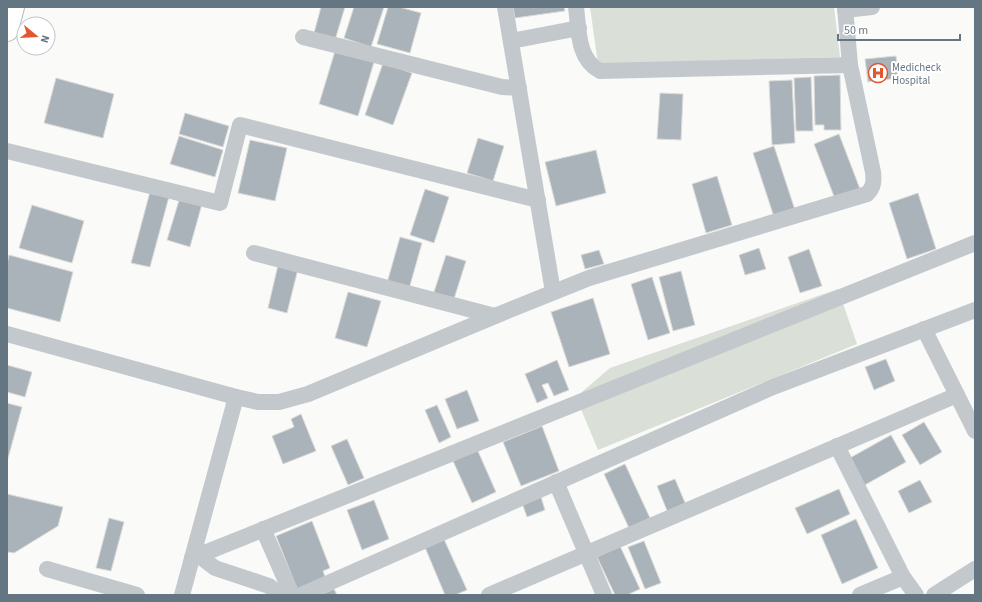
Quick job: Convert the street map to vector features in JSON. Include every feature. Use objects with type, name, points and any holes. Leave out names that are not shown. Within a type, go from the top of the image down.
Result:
[{"type":"main road","points":[[7,30],[13,7]]},
{"type":"street","points":[[505,7],[553,292]]},
{"type":"street","points":[[576,7],[582,50],[587,61],[594,68],[600,71],[850,65]]},
{"type":"street","points":[[7,334],[236,397],[258,402],[279,402],[308,394],[589,278],[867,194],[871,190],[874,183],[873,172],[850,65],[845,8],[872,7]]},
{"type":"street","points":[[511,41],[579,28]]},
{"type":"street","points":[[303,37],[502,87],[519,88]]},
{"type":"street","points":[[7,151],[220,203],[240,125],[538,200]]},
{"type":"street","points":[[195,556],[975,243]]},
{"type":"street","points":[[254,253],[495,316]]},
{"type":"street","points":[[301,595],[774,387],[975,310]]},
{"type":"street","points":[[924,329],[975,431]]},
{"type":"street","points":[[489,595],[957,394]]},
{"type":"street","points":[[182,595],[195,556],[236,397]]},
{"type":"street","points":[[837,446],[903,577],[916,595]]},
{"type":"street","points":[[556,482],[604,595]]},
{"type":"street","points":[[263,529],[292,595]]},
{"type":"street","points":[[195,556],[215,568],[269,586],[280,595]]},
{"type":"street","points":[[47,569],[138,595]]},
{"type":"street","points":[[934,595],[975,569]]},
{"type":"street","points":[[860,595],[903,577]]},
{"type":"shaded area","points":[[590,7],[834,7],[840,57],[598,64]]},
{"type":"shaded area","points":[[838,289],[857,344],[598,450],[576,397],[610,368]]},
{"type":"building","points":[[321,7],[345,7],[335,40],[314,33]]},
{"type":"building","points":[[354,7],[384,7],[371,47],[344,38]]},
{"type":"building","points":[[388,7],[399,7],[421,13],[410,53],[377,44]]},
{"type":"building","points":[[513,7],[564,7],[565,11],[515,18]]},
{"type":"building","points":[[335,51],[374,62],[358,116],[319,104]]},
{"type":"building","points":[[896,56],[898,78],[868,82],[865,59]]},
{"type":"building","points":[[383,63],[412,73],[393,125],[365,115]]},
{"type":"building","points":[[840,75],[841,130],[824,130],[824,125],[815,125],[814,76]]},
{"type":"building","points":[[811,77],[813,131],[796,131],[794,78]]},
{"type":"building","points":[[56,78],[114,94],[103,138],[44,123]]},
{"type":"building","points":[[792,80],[795,143],[772,145],[769,81]]},
{"type":"building","points":[[660,93],[683,94],[681,140],[657,139]]},
{"type":"building","points":[[185,113],[229,126],[223,147],[179,134]]},
{"type":"building","points":[[839,134],[860,189],[835,199],[814,144]]},
{"type":"building","points":[[179,136],[223,150],[215,177],[170,164]]},
{"type":"building","points":[[478,138],[504,146],[493,181],[467,173]]},
{"type":"building","points":[[250,140],[287,148],[275,201],[238,193]]},
{"type":"building","points":[[774,146],[795,210],[774,217],[753,153]]},
{"type":"building","points":[[596,150],[606,193],[556,206],[545,162]]},
{"type":"building","points":[[717,176],[732,225],[706,233],[692,184]]},
{"type":"building","points":[[151,188],[170,193],[150,267],[131,263]]},
{"type":"building","points":[[425,189],[449,197],[434,243],[410,235]]},
{"type":"building","points":[[918,193],[936,249],[907,259],[889,203]]},
{"type":"building","points":[[180,197],[202,204],[190,247],[167,240]]},
{"type":"building","points":[[32,205],[84,221],[72,263],[19,248]]},
{"type":"building","points":[[400,237],[422,243],[409,289],[387,283]]},
{"type":"building","points":[[759,248],[766,269],[745,275],[739,255]]},
{"type":"building","points":[[809,249],[822,286],[800,293],[788,257]]},
{"type":"building","points":[[599,250],[604,264],[585,269],[581,255]]},
{"type":"building","points":[[9,255],[73,272],[60,322],[7,308],[7,264]]},
{"type":"building","points":[[446,255],[466,261],[453,302],[433,295]]},
{"type":"building","points":[[278,265],[298,269],[287,313],[268,308]]},
{"type":"building","points":[[681,271],[695,325],[673,331],[659,277]]},
{"type":"building","points":[[652,277],[670,333],[648,340],[631,284]]},
{"type":"building","points":[[348,292],[381,301],[367,347],[335,338]]},
{"type":"building","points":[[593,298],[610,354],[569,367],[551,312]]},
{"type":"building","points":[[886,359],[895,381],[874,390],[865,367]]},
{"type":"building","points":[[557,360],[569,390],[554,396],[548,383],[542,385],[548,398],[537,403],[525,374]]},
{"type":"building","points":[[7,365],[32,372],[25,397],[7,392]]},
{"type":"building","points":[[467,390],[479,421],[457,429],[445,399]]},
{"type":"building","points":[[7,403],[22,407],[7,462]]},
{"type":"building","points":[[437,405],[451,437],[439,443],[425,410]]},
{"type":"building","points":[[301,414],[316,451],[283,464],[272,436],[294,427],[291,419]]},
{"type":"building","points":[[924,422],[942,452],[920,465],[902,435]]},
{"type":"building","points":[[542,426],[559,471],[521,486],[503,442]]},
{"type":"building","points":[[891,435],[906,462],[863,486],[848,459]]},
{"type":"building","points":[[347,439],[364,478],[348,485],[331,446]]},
{"type":"building","points":[[477,449],[496,492],[472,503],[453,461]]},
{"type":"building","points":[[625,464],[650,518],[629,528],[604,474]]},
{"type":"building","points":[[675,479],[686,505],[668,513],[657,486]]},
{"type":"building","points":[[920,480],[932,502],[909,513],[898,491]]},
{"type":"building","points":[[839,489],[850,514],[807,534],[795,508]]},
{"type":"building","points":[[7,494],[63,507],[58,526],[14,553],[7,552]]},
{"type":"building","points":[[541,497],[545,510],[527,517],[522,503]]},
{"type":"building","points":[[374,500],[389,539],[362,550],[347,510]]},
{"type":"building","points":[[109,518],[124,522],[111,571],[96,568]]},
{"type":"building","points":[[856,519],[878,568],[842,584],[821,535]]},
{"type":"building","points":[[312,521],[330,568],[323,571],[326,579],[298,591],[276,536]]},
{"type":"building","points":[[443,537],[467,590],[455,595],[445,595],[424,545]]},
{"type":"building","points":[[644,541],[661,583],[645,589],[628,547]]},
{"type":"building","points":[[620,546],[640,589],[627,595],[615,595],[597,557]]},
{"type":"building","points":[[334,589],[337,595],[320,595]]},
{"type":"place","name":"Medicheck Hospital","points":[[878,73]]}]
